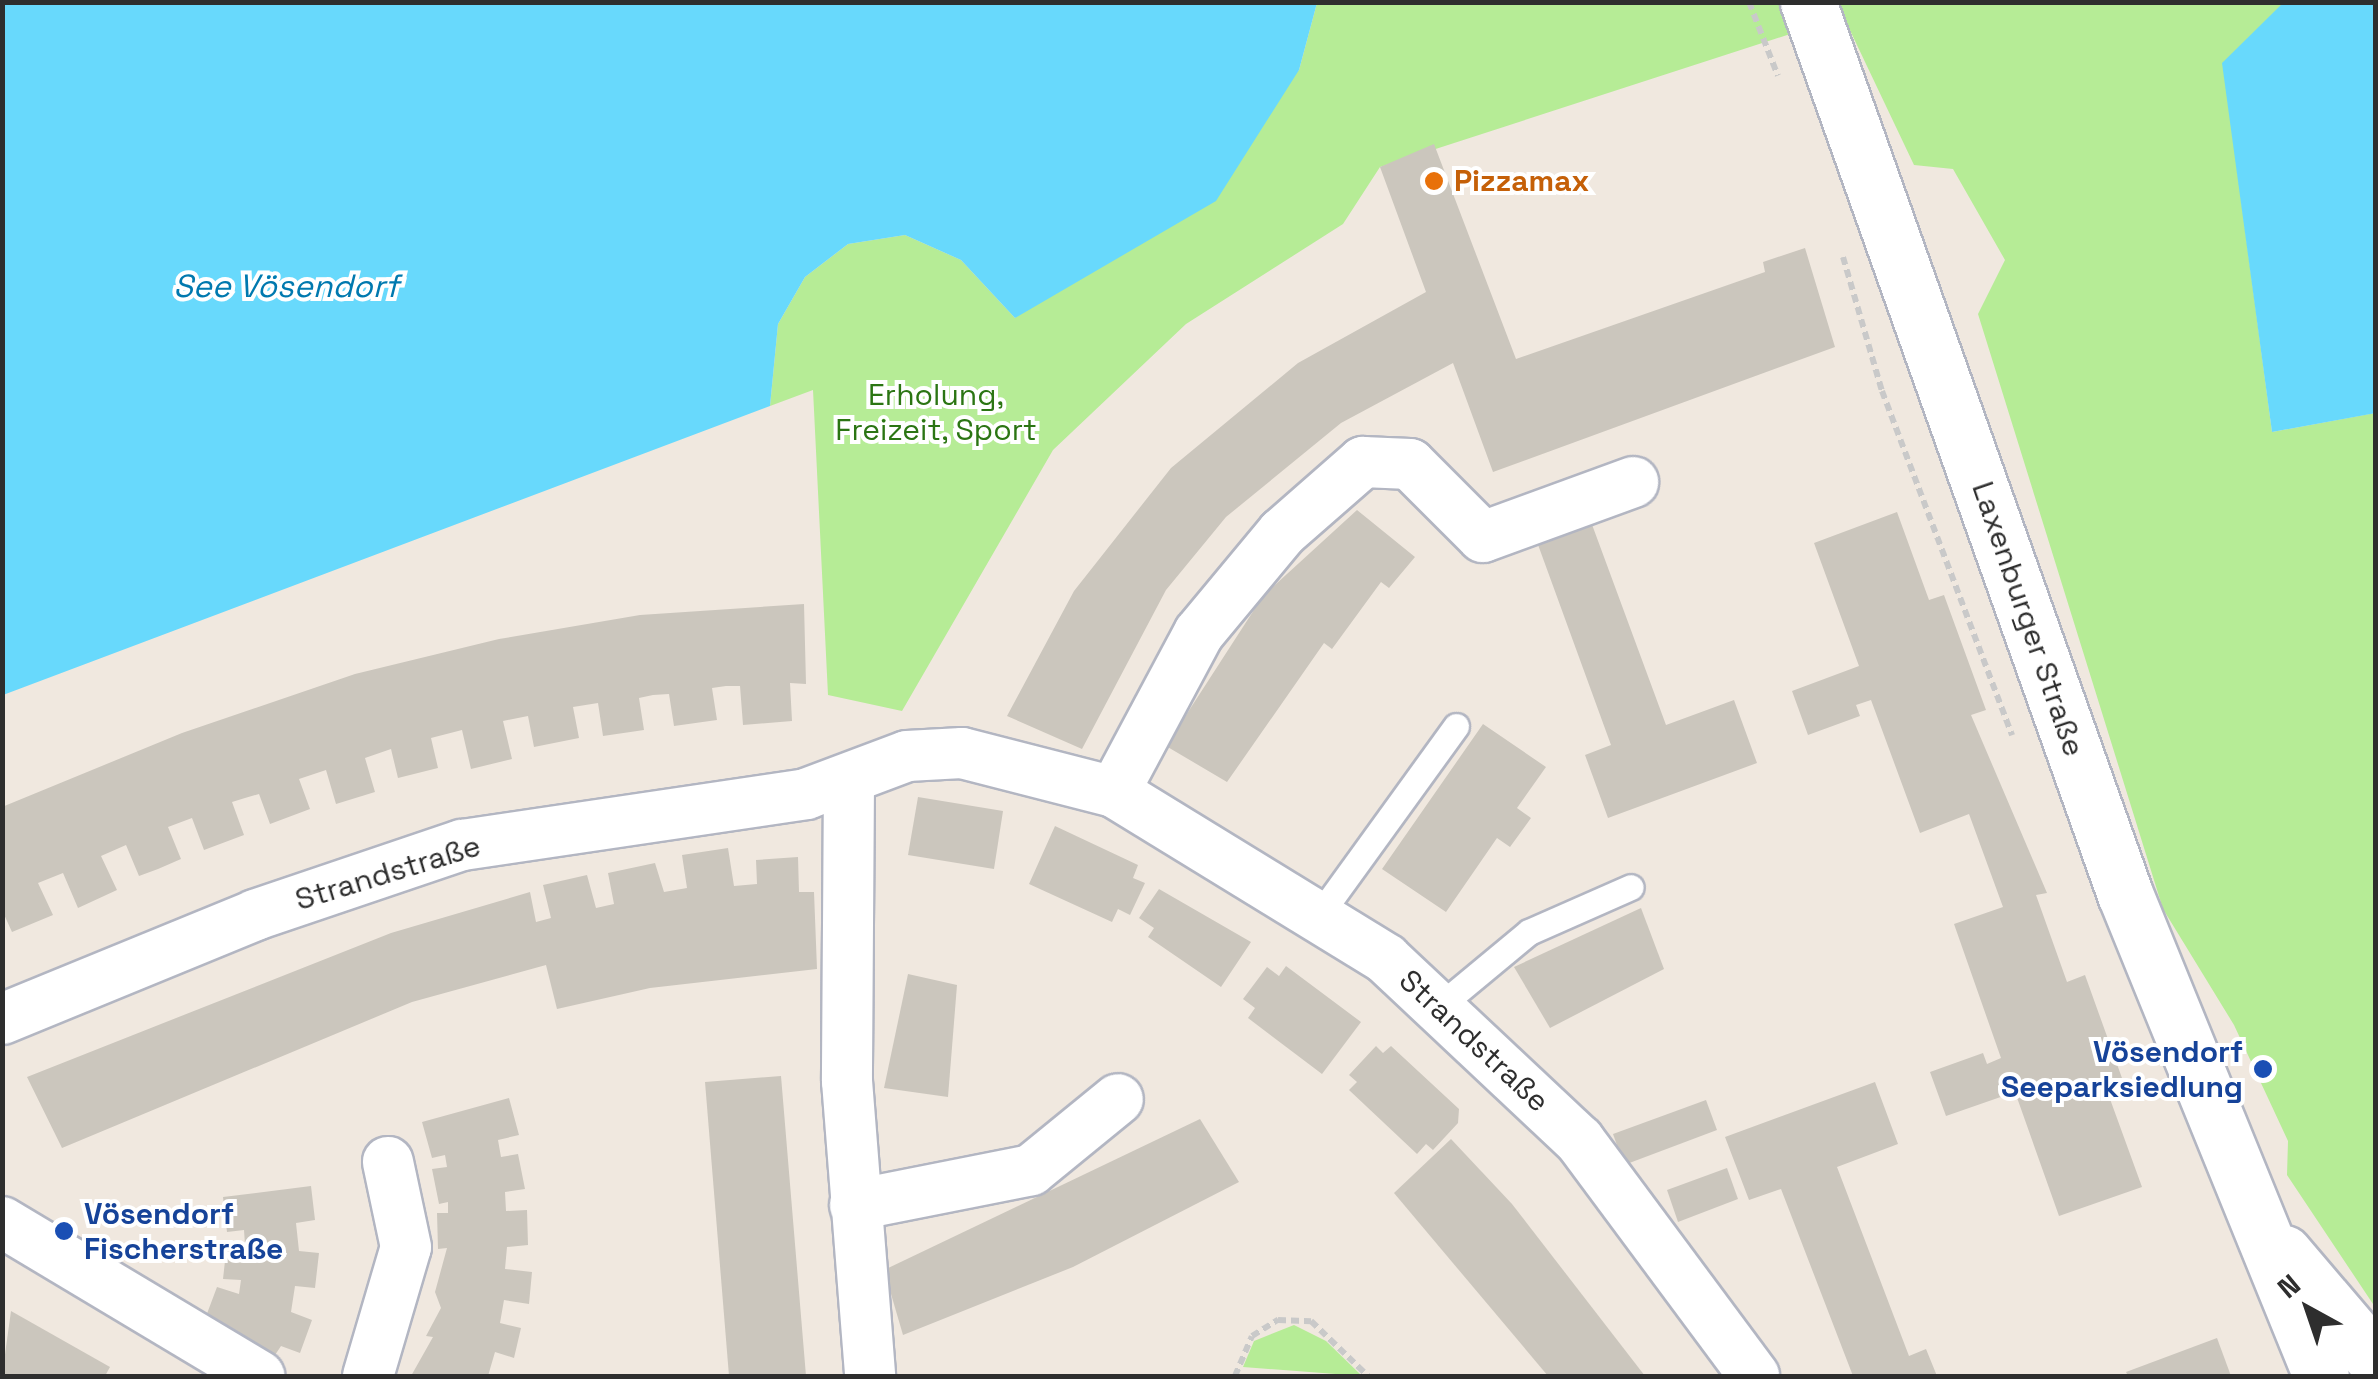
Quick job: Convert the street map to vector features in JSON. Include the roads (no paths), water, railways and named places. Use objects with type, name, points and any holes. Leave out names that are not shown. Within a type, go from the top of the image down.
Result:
[{"type":"main road","name":"Laxenburger Straße","points":[[1808,2],[2125,894],[2320,1376]]},
{"type":"main road","name":"Laxenburger Straße","points":[[2263,1229],[2376,1361]]},
{"type":"street","points":[[1114,792],[1198,634],[1282,534],[1363,462],[1410,464],[1483,537],[1633,482]]},
{"type":"street","name":"Strandstraße","points":[[2,1019],[255,915],[462,845],[849,781],[907,756],[962,752],[1114,792],[1320,914],[1441,1005],[1579,1140],[1754,1376]]},
{"type":"street","points":[[849,781],[854,1205],[870,1376]]},
{"type":"street","points":[[854,1205],[1031,1170],[1118,1099]]},
{"type":"street","points":[[368,1376],[406,1247],[388,1162]]},
{"type":"street","points":[[2,1222],[259,1376]]},
{"type":"lane","points":[[1320,914],[1456,726]]},
{"type":"lane","points":[[1441,1005],[1529,932],[1631,887]]},
{"type":"water","points":[[2284,2],[2375,3],[2376,413],[2272,432],[2222,63]]},
{"type":"water","name":"See Vösendorf","points":[[2,3],[1317,3],[1299,70],[1216,201],[1015,318],[961,260],[905,235],[848,244],[805,277],[778,324],[770,406],[3,695]]},
{"type":"place","name":"Pizzamax","points":[[1434,181]]},
{"type":"place","name":"Vösendorf Seeparksiedlung","points":[[2263,1069]]},
{"type":"place","name":"Vösendorf Fischerstraße","points":[[64,1231]]},
{"type":"park label","name":"Erholung, Freizeit, Sport","points":[[936,412]]}]
